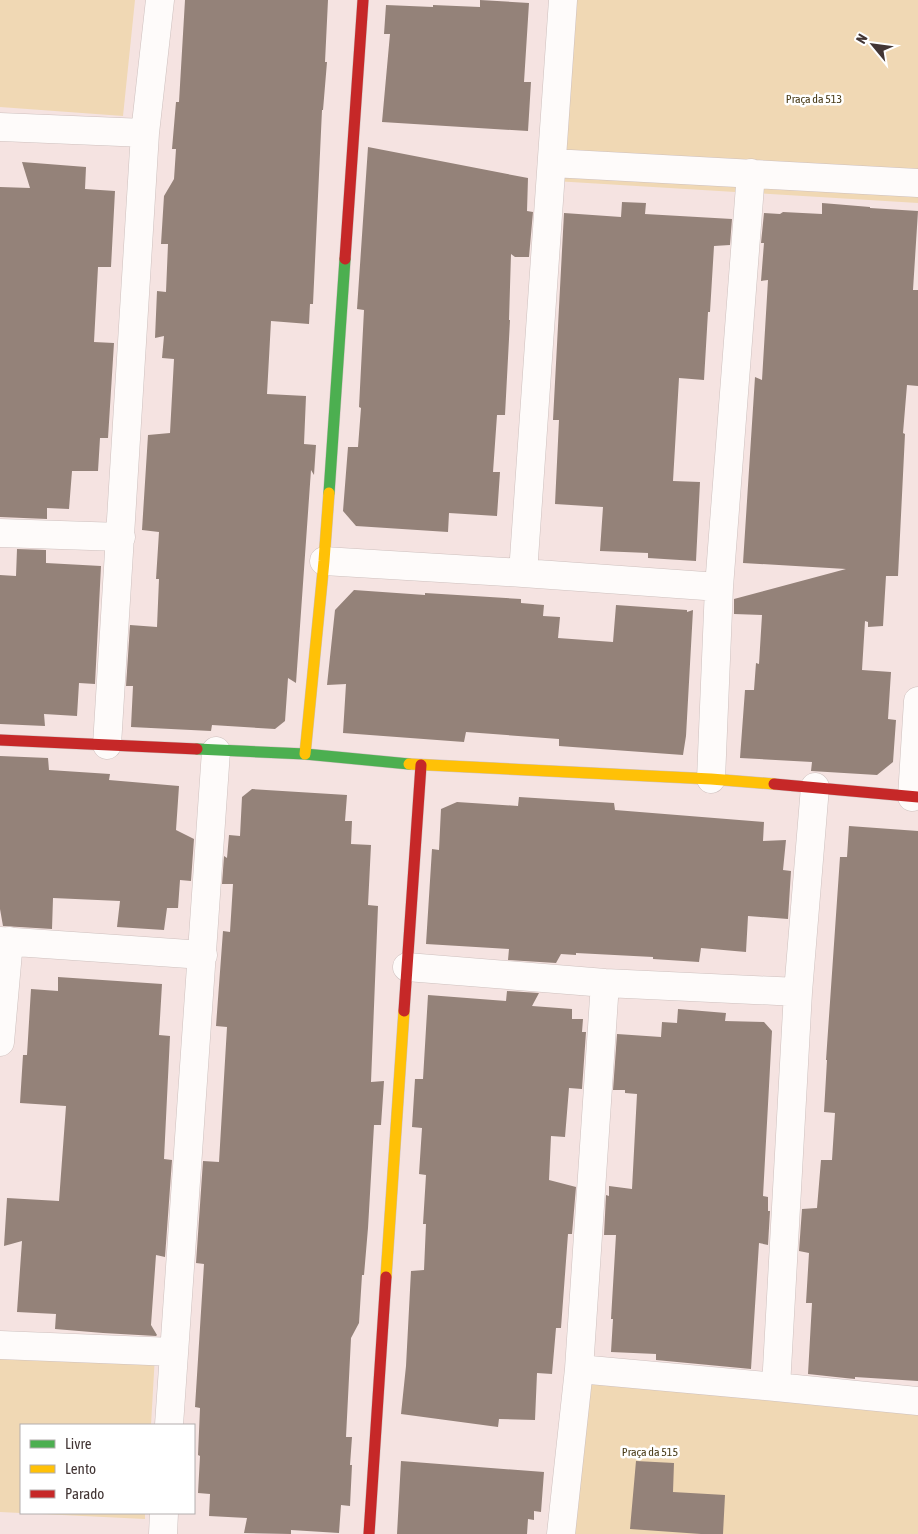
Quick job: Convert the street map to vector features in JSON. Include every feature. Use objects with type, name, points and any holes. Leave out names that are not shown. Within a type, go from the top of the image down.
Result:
[{"type":"street","points":[[108,745],[145,133],[160,0]]},
{"type":"street","points":[[305,754],[324,561],[363,0]]},
{"type":"street","points":[[523,573],[563,0]]},
{"type":"street","points":[[0,126],[145,133]]},
{"type":"street","points":[[552,163],[918,183]]},
{"type":"street","points":[[711,779],[719,587],[751,173]]},
{"type":"street","points":[[0,533],[121,537]]},
{"type":"street","points":[[324,561],[719,587]]},
{"type":"street","points":[[0,740],[305,754],[421,765],[711,779],[915,797],[918,702]]},
{"type":"street","points":[[169,1424],[216,751]]},
{"type":"street","points":[[369,1534],[421,765]]},
{"type":"street","points":[[776,1386],[798,992],[815,787]]},
{"type":"street","points":[[0,1042],[4,941],[203,955]]},
{"type":"street","points":[[407,967],[605,982],[798,992]]},
{"type":"street","points":[[562,1534],[579,1369],[605,982]]},
{"type":"street","points":[[0,1345],[174,1352]]},
{"type":"street","points":[[579,1369],[776,1386],[918,1402]]},
{"type":"street","points":[[163,1534],[164,1514]]},
{"type":"green space","points":[[0,0],[135,0],[123,116],[0,107]]},
{"type":"green space","name":"Praça da 513","points":[[551,0],[918,0],[918,203],[538,180]]},
{"type":"green space","points":[[0,1348],[155,1355],[151,1424],[20,1424],[20,1513],[0,1512]]},
{"type":"green space","name":"Praça da 515","points":[[572,1365],[918,1388],[918,1534],[558,1534]]},
{"type":"green space","points":[[41,1514],[145,1514],[145,1519]]},
{"type":"building","points":[[185,0],[328,0],[325,62],[327,62],[322,110],[313,304],[310,304],[309,324],[271,321],[267,394],[306,396],[304,444],[316,445],[314,475],[311,470],[296,683],[288,678],[285,721],[275,729],[212,725],[211,731],[131,727],[133,686],[126,686],[130,625],[157,627],[159,579],[156,579],[159,532],[142,530],[148,435],[170,433],[174,359],[162,358],[164,336],[155,338],[157,291],[166,292],[168,244],[161,244],[164,196],[174,179],[176,149],[172,149],[176,102],[179,102]]},
{"type":"building","points":[[480,0],[529,3],[524,82],[531,82],[528,131],[382,122],[390,34],[384,34],[386,5],[480,7]]},
{"type":"building","points":[[368,147],[528,178],[527,211],[533,212],[529,257],[515,257],[511,254],[505,415],[497,415],[493,472],[500,472],[497,516],[449,513],[448,532],[356,526],[343,511],[348,447],[358,447],[361,408],[359,407],[364,310],[357,309]]},
{"type":"building","points":[[22,162],[86,167],[85,189],[115,191],[111,267],[98,267],[94,342],[114,343],[108,438],[100,438],[98,471],[72,471],[69,509],[47,508],[47,519],[0,517],[0,187],[30,188]]},
{"type":"building","points":[[622,202],[646,203],[645,214],[732,219],[730,245],[714,246],[704,380],[679,378],[673,481],[700,482],[696,561],[648,558],[648,553],[600,551],[603,507],[555,504],[559,420],[553,420],[564,213],[621,217]]},
{"type":"building","points":[[822,203],[918,211],[913,290],[918,290],[918,386],[907,385],[903,433],[905,434],[898,576],[886,576],[883,626],[868,627],[868,622],[865,621],[862,670],[891,672],[888,719],[896,720],[893,762],[877,775],[811,771],[812,762],[740,758],[745,690],[754,690],[756,663],[759,664],[762,615],[734,614],[734,599],[846,569],[743,563],[755,377],[762,380],[768,280],[761,281],[764,243],[761,243],[764,213],[822,214]]},
{"type":"building","points":[[17,549],[46,550],[46,563],[101,566],[95,684],[79,683],[77,716],[44,714],[45,726],[0,724],[0,575],[16,576]]},
{"type":"building","points":[[354,590],[521,599],[521,603],[544,605],[543,616],[560,617],[558,638],[613,642],[616,605],[687,610],[687,612],[693,610],[686,736],[683,755],[559,746],[559,739],[466,732],[464,742],[343,733],[346,684],[327,685],[335,610]]},
{"type":"building","points":[[0,756],[48,758],[49,770],[110,774],[109,780],[179,786],[176,830],[194,839],[191,881],[180,880],[178,908],[167,908],[164,930],[117,927],[120,901],[53,898],[52,929],[3,926],[0,909]]},
{"type":"building","points":[[252,789],[347,795],[345,821],[352,821],[351,844],[371,845],[368,905],[378,906],[371,1082],[384,1081],[381,1125],[374,1125],[368,1228],[364,1275],[362,1275],[359,1323],[351,1338],[346,1437],[352,1437],[350,1506],[341,1505],[339,1533],[291,1530],[291,1534],[244,1533],[247,1518],[209,1516],[210,1494],[198,1493],[200,1408],[195,1407],[204,1264],[196,1263],[203,1161],[219,1162],[227,1027],[216,1026],[223,931],[230,932],[233,884],[222,884],[224,856],[227,858],[229,835],[240,836],[242,797]]},
{"type":"building","points":[[519,797],[614,803],[615,810],[764,822],[763,841],[786,840],[783,870],[791,871],[788,919],[748,916],[746,952],[701,948],[699,962],[653,959],[653,957],[576,953],[576,955],[561,954],[556,963],[508,960],[509,949],[426,944],[432,849],[439,850],[441,809],[457,802],[518,806]]},
{"type":"building","points":[[849,826],[918,831],[918,1381],[855,1377],[855,1379],[808,1374],[812,1303],[806,1303],[809,1253],[799,1251],[802,1209],[817,1208],[821,1160],[832,1160],[835,1113],[824,1112],[826,1060],[840,857],[847,857]]},
{"type":"building","points":[[58,977],[162,984],[159,1035],[170,1036],[164,1159],[172,1160],[165,1257],[156,1255],[151,1325],[156,1336],[55,1329],[56,1314],[17,1312],[22,1241],[4,1246],[7,1198],[59,1201],[66,1106],[20,1103],[23,1055],[27,1055],[31,989],[58,991]]},
{"type":"building","points":[[507,991],[539,993],[532,1006],[572,1009],[572,1019],[583,1019],[582,1032],[586,1032],[582,1089],[569,1088],[565,1137],[551,1136],[549,1180],[576,1187],[572,1234],[568,1234],[561,1328],[556,1328],[552,1374],[537,1373],[535,1420],[499,1419],[498,1427],[401,1414],[406,1366],[411,1271],[424,1270],[426,1224],[423,1224],[426,1175],[419,1174],[422,1128],[412,1127],[415,1079],[423,1079],[428,995],[506,1001]]},
{"type":"building","points":[[678,1009],[726,1013],[725,1021],[764,1022],[772,1031],[763,1196],[768,1197],[768,1211],[770,1211],[768,1245],[759,1243],[751,1369],[656,1360],[656,1354],[611,1352],[616,1235],[604,1235],[606,1195],[609,1196],[609,1186],[632,1189],[637,1094],[625,1093],[625,1090],[613,1090],[617,1034],[661,1037],[662,1022],[677,1023]]},
{"type":"building","points":[[401,1461],[544,1472],[541,1512],[534,1511],[534,1520],[528,1519],[527,1534],[397,1534]]},
{"type":"building","points":[[636,1461],[674,1463],[673,1492],[725,1495],[723,1534],[630,1529]]},
{"type":"traffic: fast","points":[[329,493],[345,259]]},
{"type":"traffic: fast","points":[[197,749],[305,754],[409,764]]},
{"type":"traffic: slow","points":[[305,754],[329,493]]},
{"type":"traffic: slow","points":[[409,764],[711,779],[774,784]]},
{"type":"traffic: slow","points":[[386,1277],[404,1011]]},
{"type":"traffic: jam","points":[[345,259],[363,0]]},
{"type":"traffic: jam","points":[[0,740],[197,749]]},
{"type":"traffic: jam","points":[[404,1011],[421,765]]},
{"type":"traffic: jam","points":[[774,784],[918,797]]},
{"type":"traffic: jam","points":[[369,1534],[386,1277]]}]
